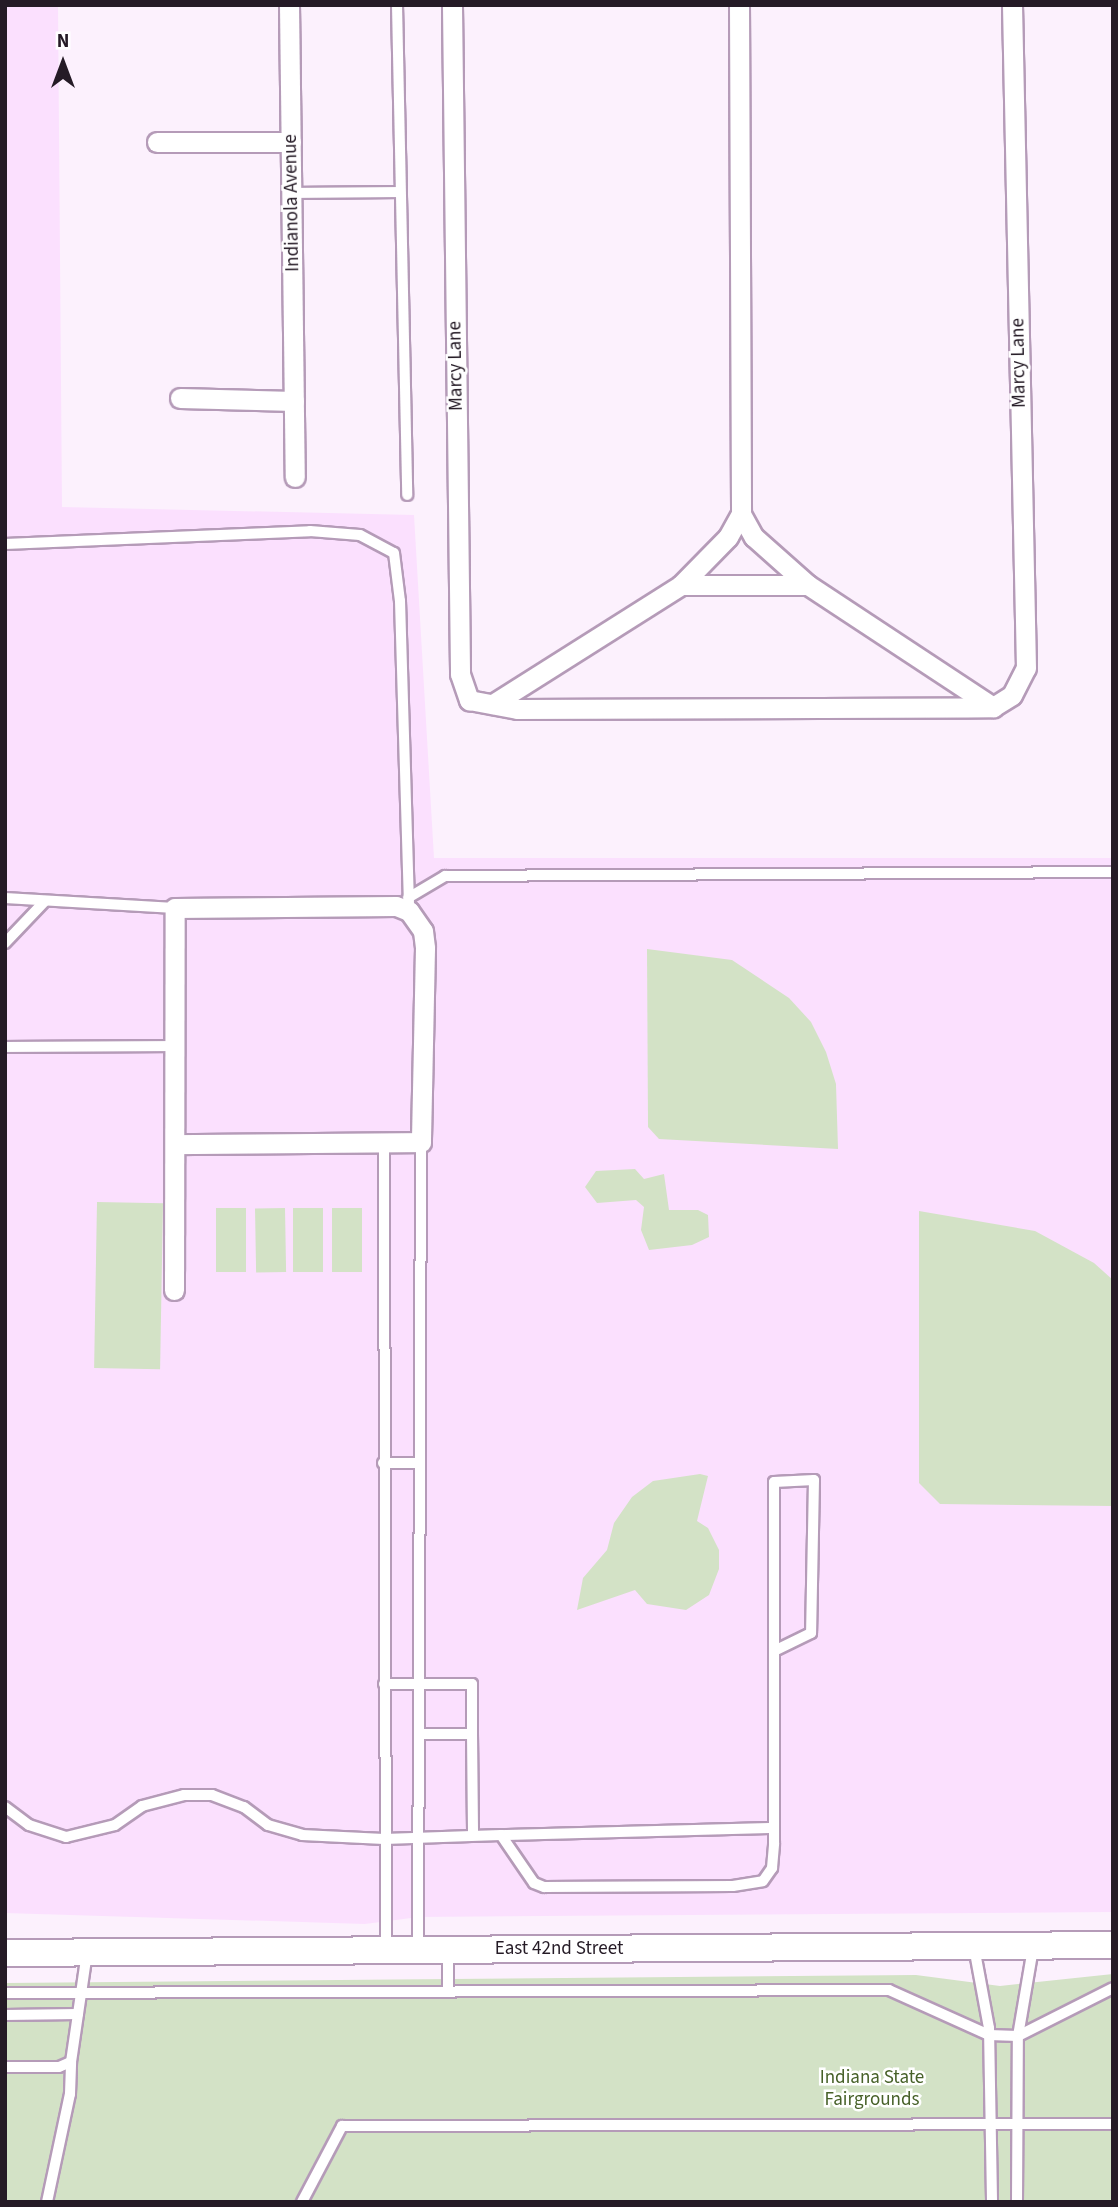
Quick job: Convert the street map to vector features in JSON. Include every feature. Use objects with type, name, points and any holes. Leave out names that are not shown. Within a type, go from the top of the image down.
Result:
[{"type":"street","name":"Indianola Avenue","points":[[289,5],[295,477]]},
{"type":"street","points":[[739,5],[741,514],[754,537],[808,585],[993,707]]},
{"type":"street","name":"Marcy Lane","points":[[452,6],[460,674],[469,700],[517,709],[993,707],[1012,695],[1026,668],[1012,5]]},
{"type":"street","points":[[157,142],[291,142]]},
{"type":"street","points":[[180,398],[294,401]]},
{"type":"street","points":[[494,704],[681,585],[728,537],[741,514]]},
{"type":"street","points":[[681,585],[808,585]]},
{"type":"street","points":[[174,1290],[175,908],[409,905],[423,930],[425,948],[421,1142],[176,1144]]},
{"type":"street","name":"East 42nd Street","points":[[5,1953],[1113,1945]]},
{"type":"lane","points":[[397,5],[398,192],[407,495]]},
{"type":"lane","points":[[292,193],[398,192]]},
{"type":"lane","points":[[5,544],[310,531],[360,535],[384,544],[394,553],[399,576],[409,905]]},
{"type":"lane","points":[[409,905],[445,876],[1113,872]]},
{"type":"lane","points":[[5,898],[175,908]]},
{"type":"lane","points":[[5,943],[45,901]]},
{"type":"lane","points":[[5,1047],[175,1046]]},
{"type":"lane","points":[[384,1142],[386,1950]]},
{"type":"lane","points":[[418,1950],[421,1142]]},
{"type":"lane","points":[[383,1463],[420,1463]]},
{"type":"lane","points":[[501,1835],[534,1883],[544,1886],[733,1886],[763,1881],[772,1868],[774,1828],[774,1651],[774,1482],[814,1480],[811,1633],[774,1651]]},
{"type":"lane","points":[[384,1684],[472,1684],[473,1835]]},
{"type":"lane","points":[[419,1734],[472,1734]]},
{"type":"lane","points":[[5,1807],[29,1825],[66,1837],[115,1825],[142,1806],[184,1795],[212,1795],[244,1807],[268,1825],[302,1835],[384,1839],[774,1828]]},
{"type":"lane","points":[[974,1946],[989,2035],[992,2202]]},
{"type":"lane","points":[[1017,2202],[1018,2036],[1033,1946]]},
{"type":"lane","points":[[448,1950],[448,1991]]},
{"type":"lane","points":[[47,2202],[70,2094],[71,2062],[87,1952]]},
{"type":"lane","points":[[5,1993],[889,1990],[989,2035],[1018,2036],[1113,1988]]},
{"type":"lane","points":[[5,2015],[79,2014]]},
{"type":"lane","points":[[5,2067],[59,2067],[71,2062]]},
{"type":"lane","points":[[302,2202],[342,2126],[1113,2124]]},
{"type":"shaded area","points":[[5,5],[58,5],[62,507],[414,515],[434,858],[1113,858],[1113,1912],[419,1917],[365,1924],[5,1913]]},
{"type":"green space","points":[[647,949],[732,960],[789,998],[811,1022],[826,1052],[836,1084],[838,1149],[659,1139],[648,1127]]},
{"type":"green space","points":[[635,1169],[644,1179],[664,1174],[669,1210],[698,1210],[708,1215],[709,1237],[692,1245],[649,1250],[641,1230],[644,1207],[636,1200],[597,1203],[585,1187],[596,1171]]},
{"type":"green space","points":[[97,1202],[163,1203],[160,1369],[94,1368]]},
{"type":"green space","points":[[216,1208],[246,1208],[246,1272],[216,1272]]},
{"type":"green space","points":[[285,1208],[286,1272],[256,1273],[255,1209]]},
{"type":"green space","points":[[293,1208],[323,1208],[323,1272],[293,1272]]},
{"type":"green space","points":[[332,1208],[362,1208],[362,1272],[332,1272]]},
{"type":"green space","points":[[919,1211],[1035,1231],[1094,1263],[1113,1280],[1113,1506],[940,1504],[919,1483]]},
{"type":"green space","points":[[700,1474],[708,1476],[697,1521],[708,1528],[719,1550],[719,1569],[709,1595],[686,1610],[647,1604],[635,1590],[577,1610],[583,1578],[607,1550],[614,1523],[632,1497],[653,1481]]},
{"type":"green space","name":"Indiana State Fairgrounds","points":[[1113,1974],[1113,2202],[5,2202],[5,1983],[916,1975],[1000,1986]]}]
